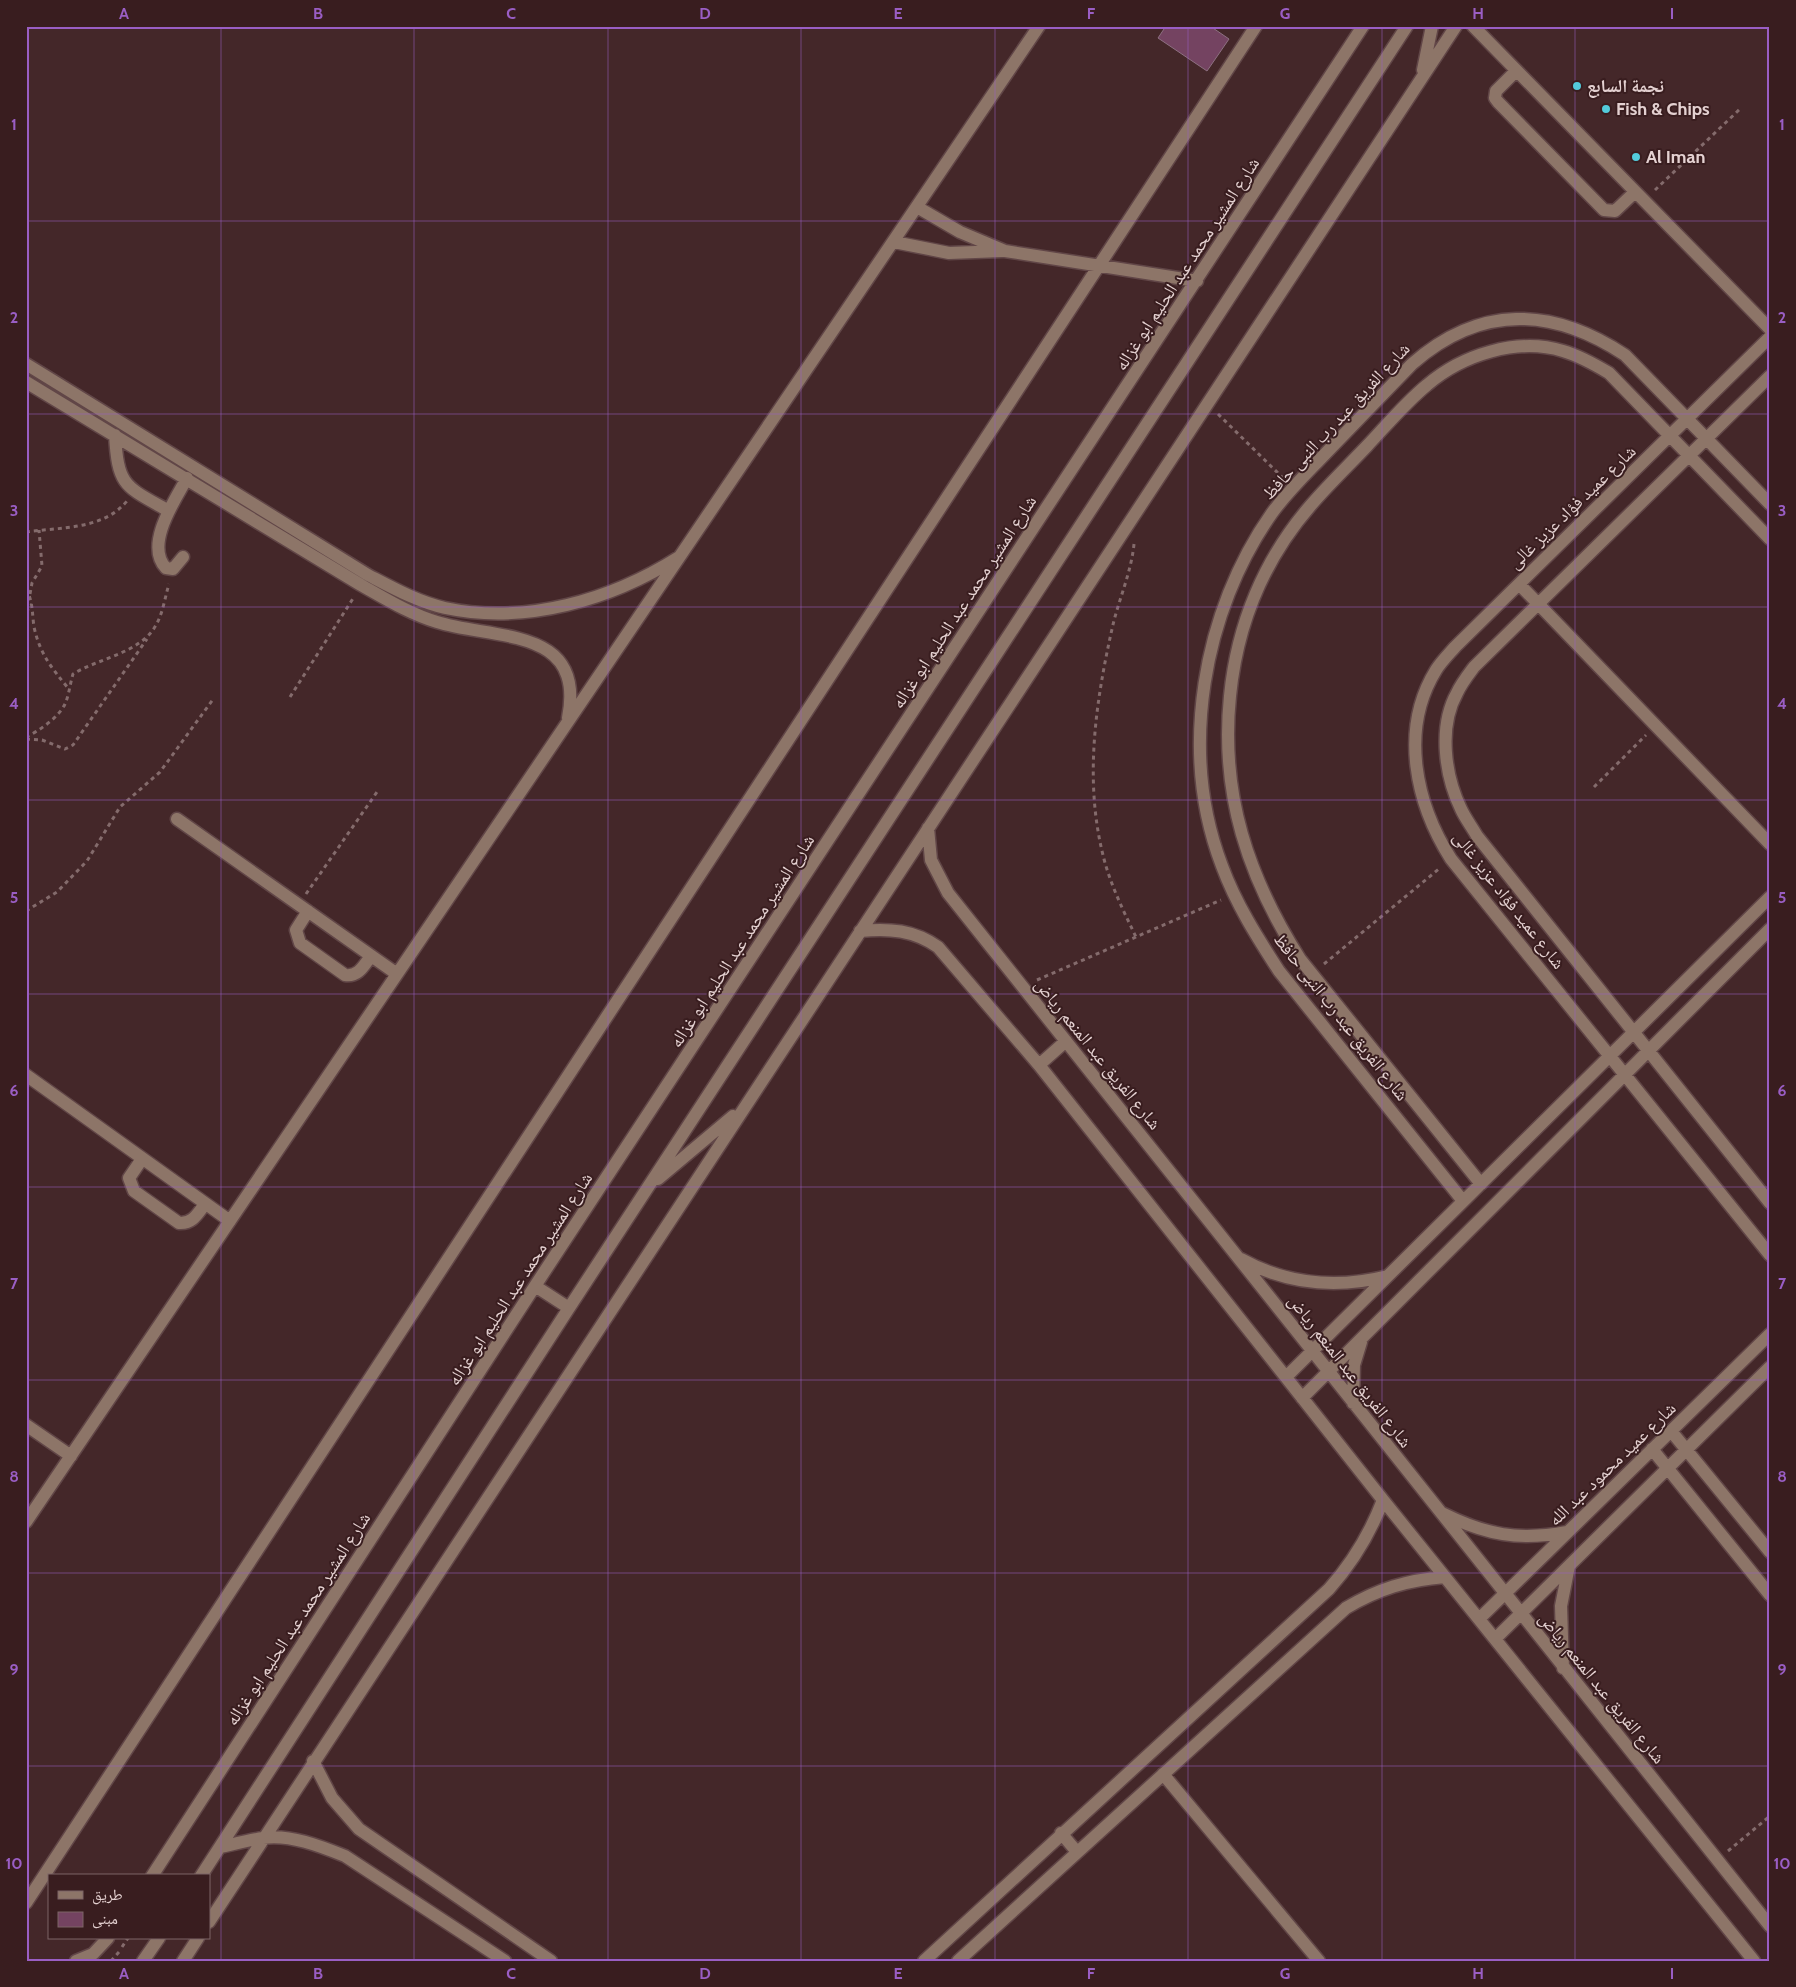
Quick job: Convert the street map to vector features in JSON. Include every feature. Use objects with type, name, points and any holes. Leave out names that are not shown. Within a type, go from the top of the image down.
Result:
[{"type":"street","points":[[26,1522],[1039,26]]},
{"type":"street","points":[[26,1903],[1256,26]]},
{"type":"street","name":"شارع المشير محمد عبد الحليم ابو غزاله","points":[[153,1874],[536,1286],[1363,26]]},
{"type":"street","points":[[202,1874],[569,1308],[1407,26]]},
{"type":"street","points":[[1421,78],[1432,26]]},
{"type":"street","points":[[210,1920],[313,1761],[1456,26]]},
{"type":"street","points":[[1472,26],[1770,329]]},
{"type":"street","points":[[1516,71],[1496,92],[1495,98],[1604,210],[1615,211],[1635,192]]},
{"type":"street","points":[[917,208],[960,232],[1005,251]]},
{"type":"street","points":[[894,242],[949,253],[1005,251],[1197,281]]},
{"type":"street","name":"شارع الفريق عبد رب النبى حافظ","points":[[1463,1201],[1279,971],[1254,933],[1233,894],[1211,832],[1202,786],[1200,739],[1204,692],[1212,646],[1238,570],[1259,532],[1293,488],[1412,364],[1429,349],[1452,335],[1476,325],[1506,320],[1538,319],[1569,325],[1598,337],[1624,355],[1770,504]]},
{"type":"street","name":"شارع عميد فؤاد عزيز غالى","points":[[1770,337],[1455,646],[1436,671],[1425,694],[1416,746],[1416,772],[1422,798],[1430,823],[1451,859],[1770,1255]]},
{"type":"street","name":"شارع الفريق عبد رب النبى حافظ","points":[[1481,1184],[1312,974],[1281,928],[1264,896],[1238,827],[1230,784],[1228,731],[1230,695],[1237,651],[1249,608],[1261,580],[1276,552],[1311,505],[1425,386],[1461,362],[1482,354],[1508,348],[1535,346],[1561,350],[1586,359],[1609,373],[1770,539]]},
{"type":"street","points":[[26,364],[368,575],[396,590],[446,608],[481,612],[517,612],[552,608],[587,600],[621,589],[653,573],[683,554]]},
{"type":"street","name":"شارع عميد فؤاد عزيز غالى","points":[[1770,376],[1474,667],[1456,694],[1448,723],[1446,753],[1451,782],[1461,810],[1482,842],[1770,1203]]},
{"type":"street","points":[[26,382],[361,585],[414,614],[472,631],[515,636],[537,643],[555,657],[567,677],[572,700],[568,722]]},
{"type":"street","points":[[115,435],[119,474],[135,491],[169,511]]},
{"type":"street","points":[[183,557],[173,569],[166,568],[161,563],[158,547],[162,528],[169,511],[187,478]]},
{"type":"street","points":[[1519,584],[1770,844]]},
{"type":"street","points":[[177,819],[398,974]]},
{"type":"street","name":"شارع الفريق عبد المنعم رياض","points":[[928,827],[931,860],[941,882],[1022,987],[1770,1926]]},
{"type":"street","points":[[1286,1377],[1770,897]]},
{"type":"street","points":[[304,908],[296,930],[296,936],[300,943],[345,975],[352,976],[358,973],[371,956]]},
{"type":"street","points":[[860,930],[876,929],[908,932],[923,937],[938,947],[1039,1065],[1383,1500],[1754,1961]]},
{"type":"street","points":[[1302,1398],[1770,929]]},
{"type":"street","points":[[1039,1065],[1066,1041]]},
{"type":"street","points":[[26,1075],[230,1221]]},
{"type":"street","points":[[649,1187],[744,1107]]},
{"type":"street","points":[[142,1159],[130,1178],[134,1191],[179,1223],[186,1224],[192,1221],[205,1204]]},
{"type":"street","points":[[1237,1257],[1272,1274],[1310,1283],[1350,1283],[1388,1276]]},
{"type":"street","points":[[536,1286],[569,1308]]},
{"type":"street","name":"شارع عميد محمود عبد الله","points":[[1479,1620],[1770,1334]]},
{"type":"street","points":[[1353,1403],[1354,1365],[1363,1337]]},
{"type":"street","points":[[1495,1639],[1770,1367]]},
{"type":"street","points":[[26,1425],[71,1456]]},
{"type":"street","points":[[1670,1431],[1770,1552]]},
{"type":"street","points":[[1652,1450],[1770,1595]]},
{"type":"street","points":[[924,1961],[1329,1589],[1355,1556],[1366,1538],[1383,1500]]},
{"type":"street","points":[[1439,1511],[1463,1524],[1497,1534],[1541,1537],[1567,1532]]},
{"type":"street","points":[[1563,1668],[1561,1606],[1569,1566]]},
{"type":"street","points":[[958,1961],[1346,1608],[1368,1595],[1393,1585],[1418,1579],[1445,1577]]},
{"type":"street","points":[[313,1761],[332,1798],[359,1829],[551,1961]]},
{"type":"street","points":[[1163,1774],[1319,1961]]},
{"type":"street","points":[[1061,1834],[1077,1852]]},
{"type":"street","points":[[221,1847],[264,1837],[301,1842],[345,1856],[505,1961]]},
{"type":"street","points":[[76,1961],[92,1954],[106,1940]]},
{"type":"street","points":[[144,1961],[158,1940]]},
{"type":"street","points":[[183,1961],[197,1940]]},
{"type":"path","points":[[1644,201],[1740,108]]},
{"type":"path","points":[[1207,403],[1293,488]]},
{"type":"path","points":[[26,532],[101,522],[119,511],[135,491]]},
{"type":"path","points":[[30,595],[32,583],[42,566],[39,530]]},
{"type":"path","points":[[1134,541],[1133,554],[1112,627],[1102,682],[1092,778],[1096,820],[1104,860],[1118,900],[1136,937]]},
{"type":"path","points":[[26,738],[42,740],[65,749],[73,745],[157,624],[173,569]]},
{"type":"path","points":[[290,697],[361,585]]},
{"type":"path","points":[[26,588],[32,604],[34,627],[45,660],[68,688]]},
{"type":"path","points":[[26,612],[32,604]]},
{"type":"path","points":[[26,738],[52,719],[65,705],[68,688],[74,674],[137,644],[148,636]]},
{"type":"path","points":[[26,911],[56,892],[82,866],[120,807],[160,772],[214,698]]},
{"type":"path","points":[[1594,787],[1655,725]]},
{"type":"path","points":[[304,908],[376,792]]},
{"type":"path","points":[[1312,974],[1451,859]]},
{"type":"path","points":[[1022,987],[1233,894]]},
{"type":"path","points":[[1717,1860],[1770,1816]]},
{"type":"building","points":[[1166,26],[1210,26],[1229,39],[1207,71],[1158,38]]},
{"type":"place","name":"نجمة السابع","points":[[1577,86]]},
{"type":"place","name":"Fish & Chips","points":[[1606,109]]},
{"type":"place","name":"Al Iman","points":[[1636,157]]}]
